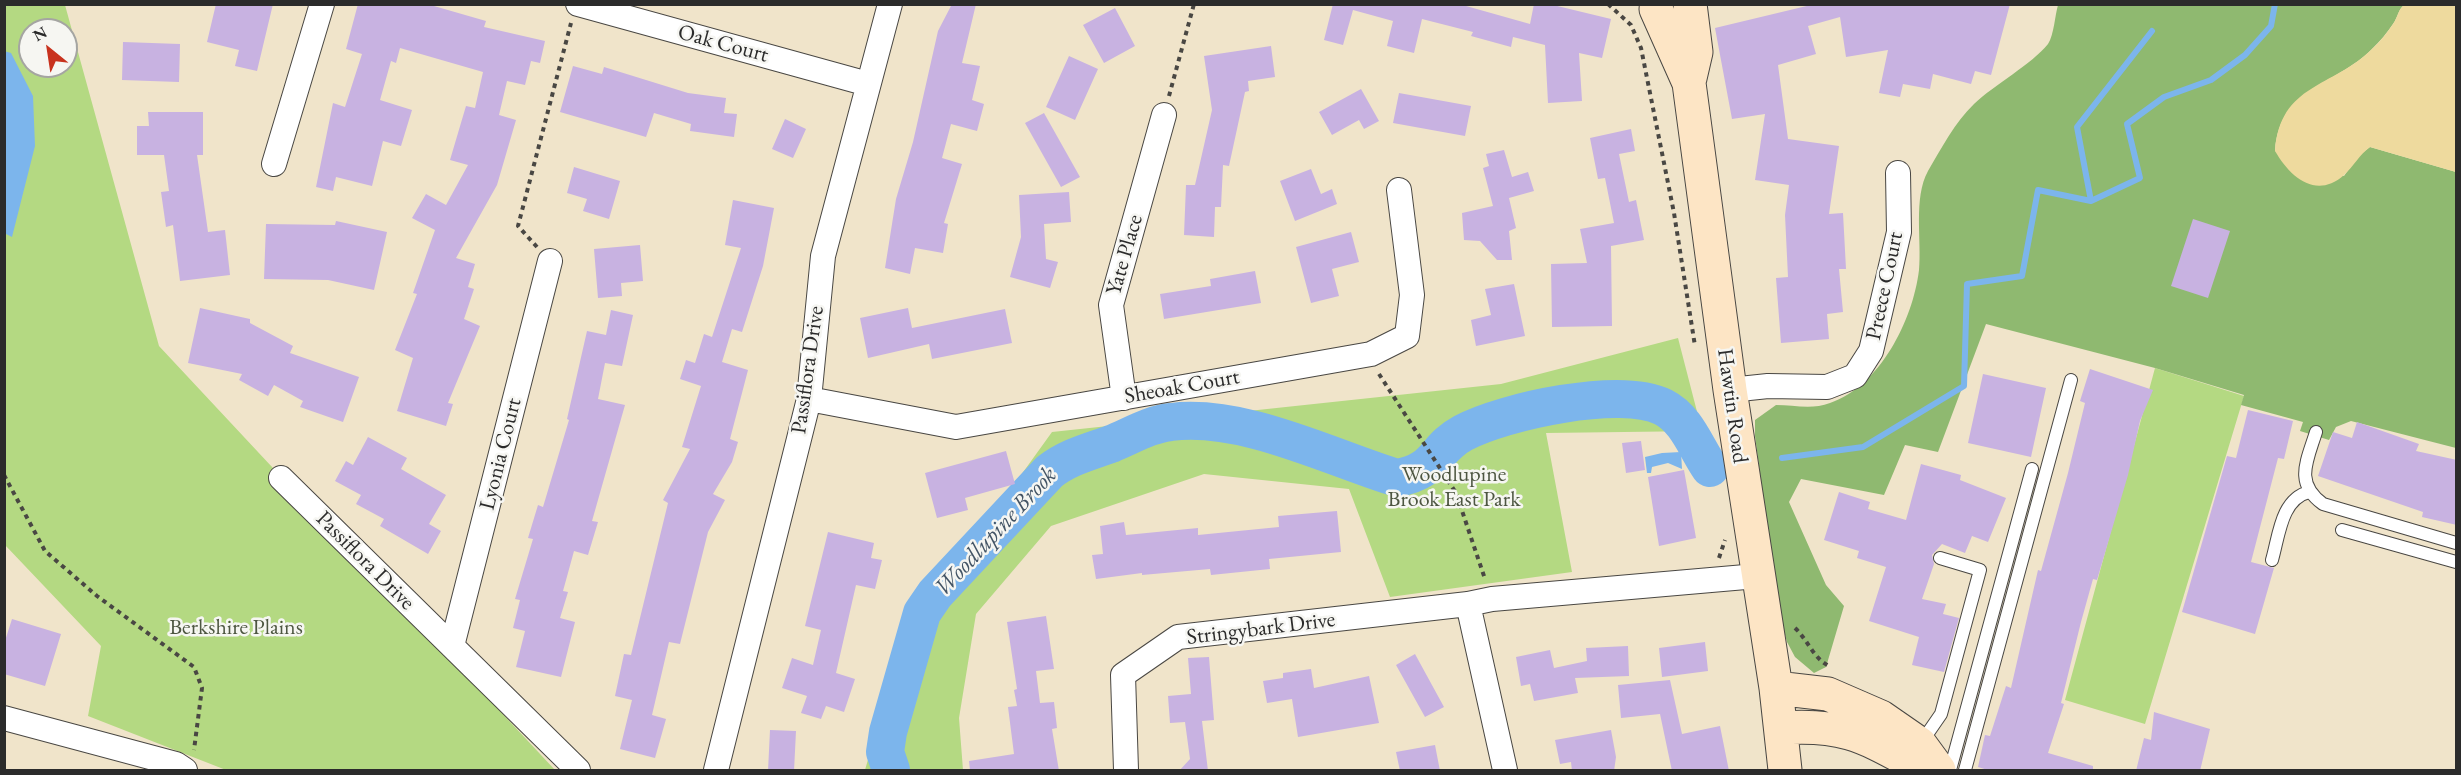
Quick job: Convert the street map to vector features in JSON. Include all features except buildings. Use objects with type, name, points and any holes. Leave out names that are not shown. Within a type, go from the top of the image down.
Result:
[{"type":"main road","name":"Hawtin Road","points":[[1689,83],[1696,52],[1690,4]]},
{"type":"main road","name":"Hawtin Road","points":[[1658,6],[1689,83],[1730,390],[1776,688],[1785,771]]},
{"type":"main road","points":[[1776,688],[1828,694],[1881,717],[1939,771]]},
{"type":"main road","points":[[1781,728],[1810,726],[1840,729],[1923,757]]},
{"type":"street","points":[[274,164],[322,4]]},
{"type":"street","name":"Passiflora Drive","points":[[716,771],[809,399],[822,256],[890,4]]},
{"type":"street","name":"Oak Court","points":[[575,10],[868,84]]},
{"type":"street","name":"Yate Place","points":[[1124,398],[1111,305],[1164,116]]},
{"type":"street","name":"Preece Court","points":[[1730,390],[1768,386],[1827,387],[1855,376],[1871,351],[1899,232],[1898,173]]},
{"type":"street","name":"Sheoak Court","points":[[809,399],[956,427],[1371,354],[1407,336],[1412,295],[1399,190]]},
{"type":"street","name":"Lyonia Court","points":[[452,646],[549,261]]},
{"type":"street","name":"Passiflora Drive","points":[[281,478],[578,771]]},
{"type":"street","name":"Stringybark Drive","points":[[1126,771],[1123,675],[1178,638],[1468,604],[1492,599],[1757,576]]},
{"type":"street","points":[[1468,604],[1504,771]]},
{"type":"street","points":[[4,718],[176,764],[185,770]]},
{"type":"lane","points":[[1965,771],[2071,380]]},
{"type":"lane","points":[[2316,432],[2305,477],[2309,492],[2323,504],[2457,543]]},
{"type":"lane","points":[[1950,771],[2032,469]]},
{"type":"lane","points":[[2272,560],[2288,507],[2298,494],[2309,492]]},
{"type":"lane","points":[[2342,530],[2457,562]]},
{"type":"lane","points":[[1923,757],[1941,714],[1980,570],[1940,558]]},
{"type":"path","points":[[1164,116],[1194,4]]},
{"type":"path","points":[[1608,4],[1631,26],[1641,48],[1668,179],[1691,332],[1698,354]]},
{"type":"path","points":[[549,261],[518,226],[575,10]]},
{"type":"path","points":[[1371,354],[1376,370],[1456,493],[1492,599]]},
{"type":"path","points":[[4,475],[45,550],[97,596],[194,667],[202,688],[193,760],[185,770]]},
{"type":"green space","name":"Berkshire Plains","points":[[4,5],[65,5],[69,18],[18,18],[18,78],[78,78],[78,52],[159,346],[555,770],[226,770],[88,716],[101,646],[5,545]]},
{"type":"green space","points":[[2058,5],[2404,5],[2391,27],[2372,49],[2357,62],[2298,100],[2287,113],[2279,130],[2275,151],[2344,176],[2358,156],[2370,147],[2456,172],[2456,448],[2351,421],[2336,427],[2329,440],[2300,431],[2303,422],[2241,405],[2244,395],[2155,368],[1986,324],[1938,452],[1905,445],[1884,495],[1801,479],[1789,502],[1826,585],[1844,606],[1826,667],[1814,673],[1795,657],[1787,642],[1778,609],[1755,436],[1755,420],[1776,405],[1810,407],[1830,403],[1848,394],[1879,367],[1901,330],[1916,289],[1920,259],[1919,207],[1923,182],[1928,171],[1967,111],[2048,44]]},
{"type":"green space","name":"Woodlupine Brook East Park","points":[[1678,338],[1702,431],[1546,433],[1572,572],[1390,597],[1349,489],[1204,474],[1051,526],[976,614],[959,718],[963,770],[865,770],[880,718],[929,576],[985,525],[1052,432],[1501,384]]},
{"type":"green space","points":[[2155,368],[2244,396],[2145,724],[2065,700]]},
{"type":"sand","points":[[2404,5],[2456,5],[2456,172],[2370,147],[2344,175],[2334,182],[2314,185],[2296,177],[2275,151],[2279,129],[2287,112],[2311,89],[2357,62],[2372,49],[2388,31]]},
{"type":"water","points":[[4,51],[11,53],[18,67],[18,78],[24,78],[33,96],[35,146],[12,237],[4,233]]},
{"type":"water","points":[[1681,452],[1682,469],[1668,463],[1652,467],[1651,473],[1647,473],[1645,457]]},
{"type":"waterway","points":[[2091,201],[2140,178],[2127,124],[2164,97],[2211,80],[2245,55],[2271,26],[2275,4]]},
{"type":"waterway","name":"Woodlupine Brook","points":[[1782,458],[1863,447],[1964,386],[1967,284],[2022,276],[2038,190],[2091,201],[2077,127],[2152,31]]},
{"type":"waterway","name":"Woodlupine Brook","points":[[891,770],[885,752],[888,732],[922,613],[935,594],[1049,472],[1071,459],[1148,428],[1171,422],[1199,421],[1227,424],[1285,439],[1397,478],[1420,470],[1428,465],[1453,439],[1482,425],[1563,404],[1620,399],[1644,401],[1671,412],[1685,426],[1710,468]]}]
